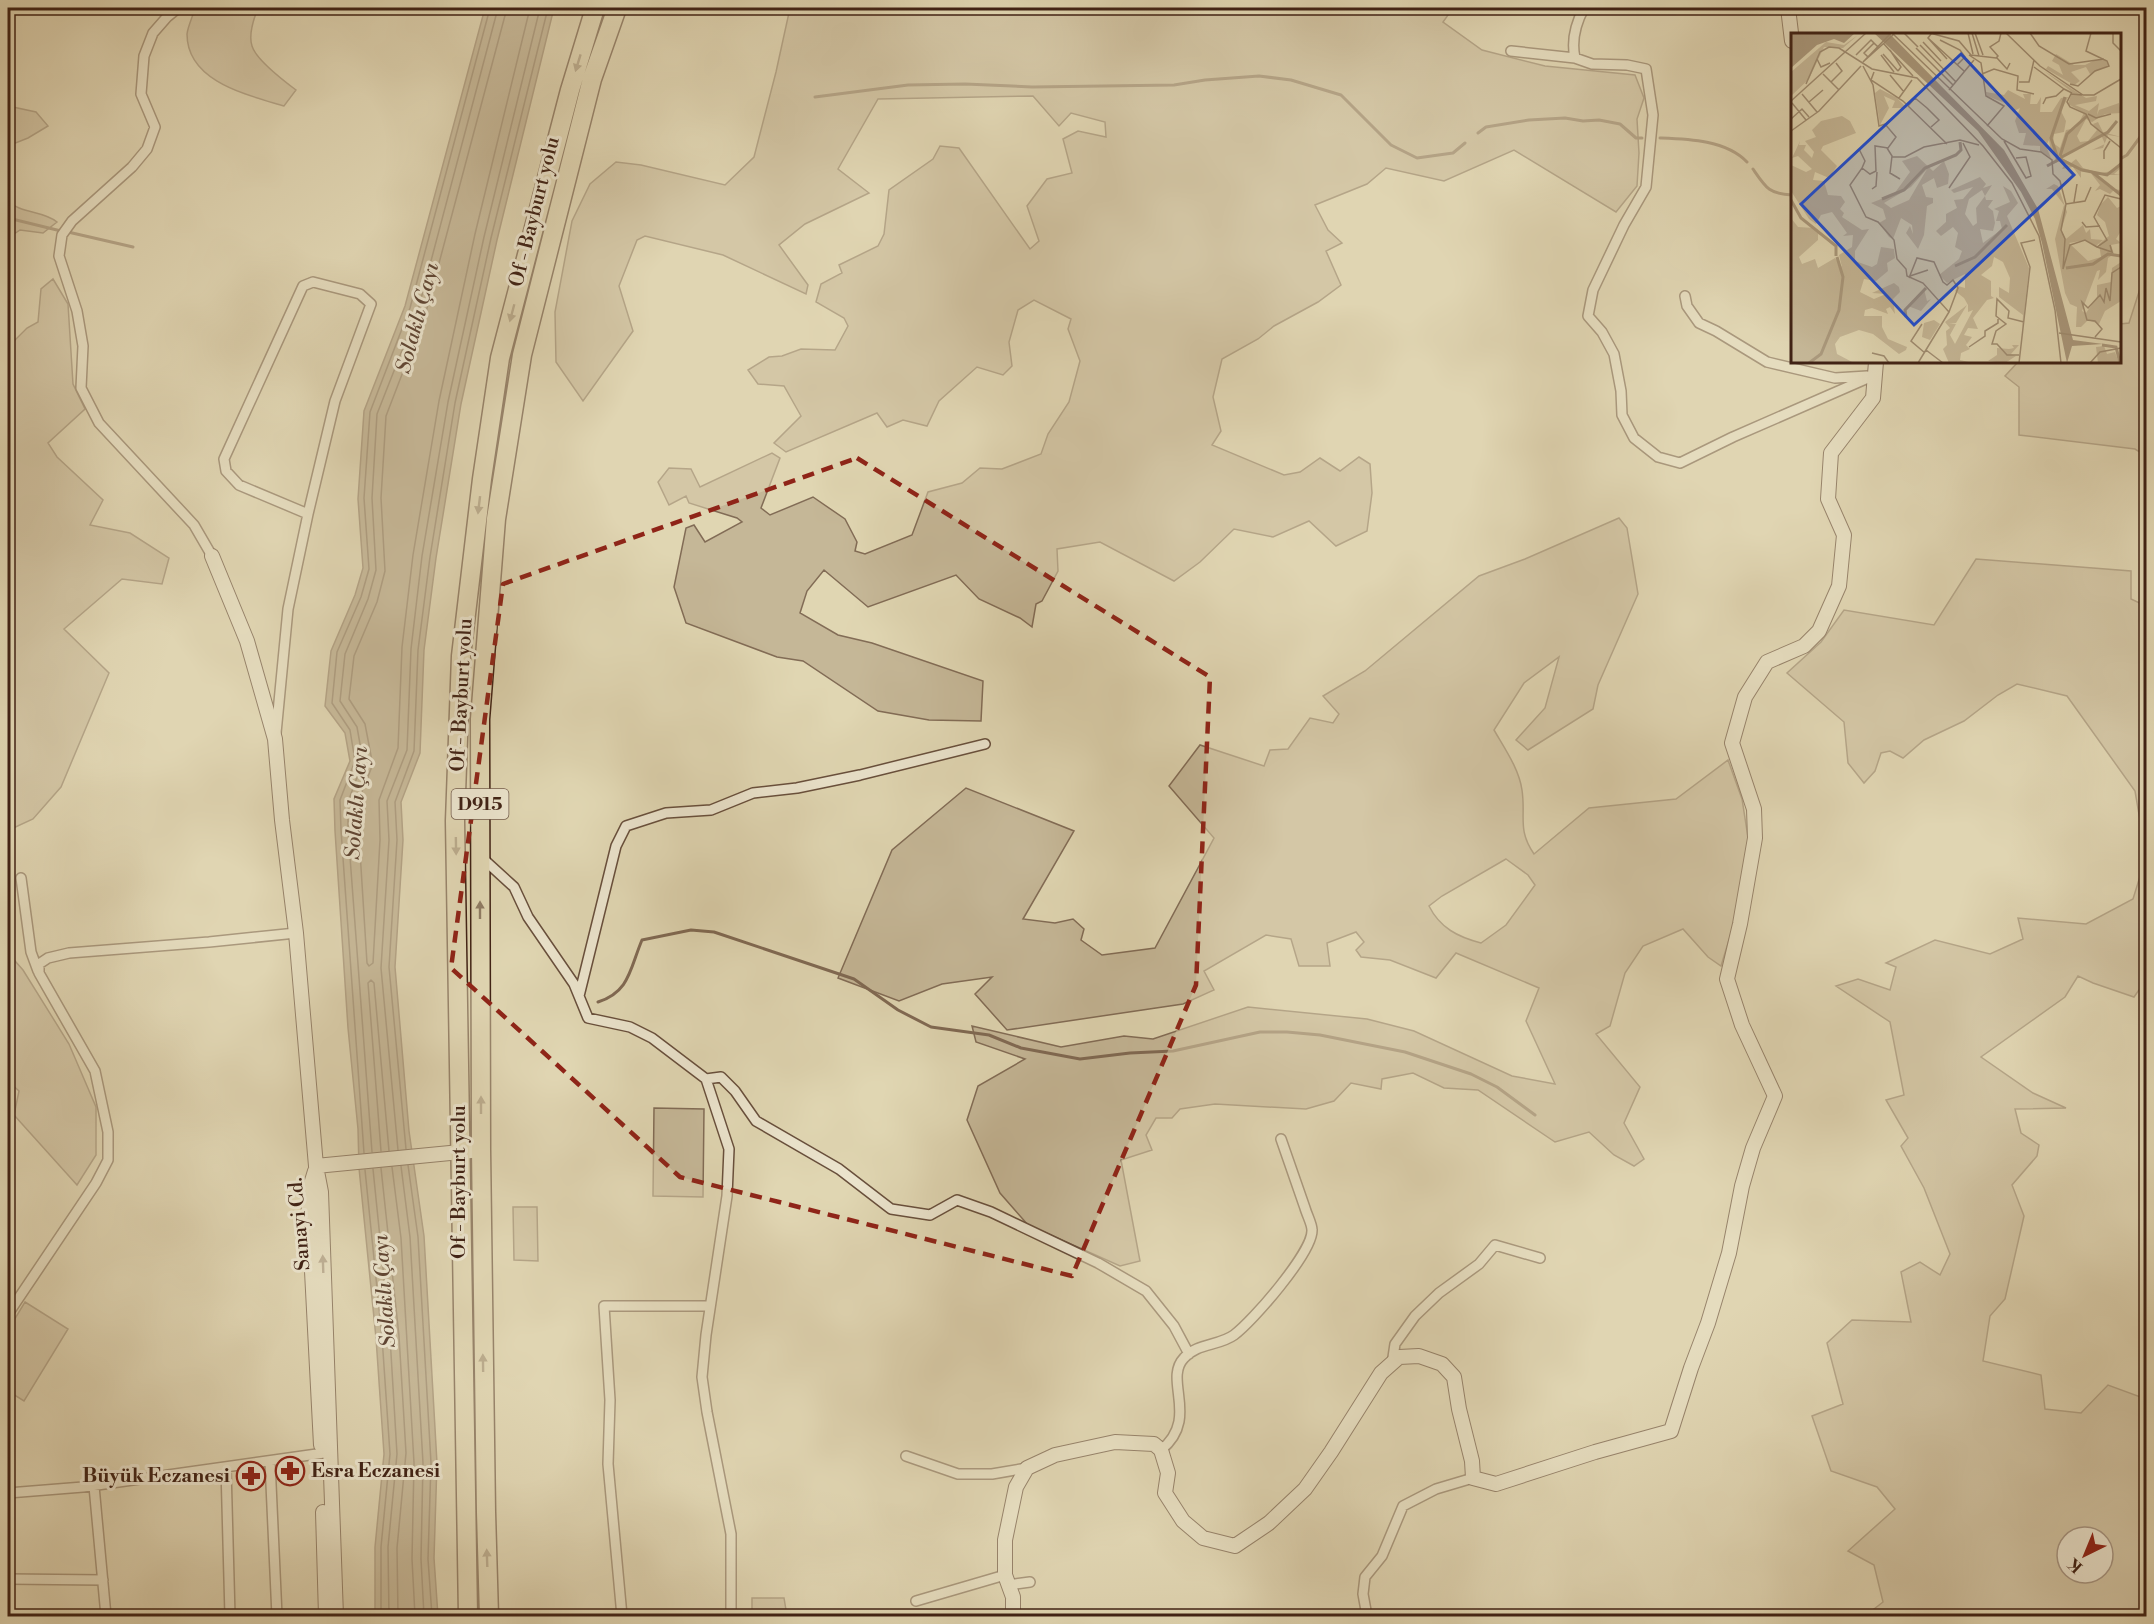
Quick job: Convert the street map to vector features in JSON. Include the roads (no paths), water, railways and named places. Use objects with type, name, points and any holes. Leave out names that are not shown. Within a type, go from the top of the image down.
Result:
[{"type":"highway","name":"Of - Bayburt yolu","points":[[468,1617],[454,1151],[455,821],[461,656],[482,479],[500,358],[567,102],[595,8]]},
{"type":"highway","name":"Of - Bayburt yolu","points":[[489,1617],[481,1149],[480,719],[496,519],[522,355],[592,79],[617,8]]},
{"type":"street","points":[[178,8],[166,16],[153,33],[144,56],[141,94],[155,127],[147,149],[132,167],[72,221],[62,236],[59,256],[77,311],[83,346],[81,388],[99,423],[194,525],[212,556],[247,640],[275,739]]},
{"type":"street","points":[[1575,58],[1573,46],[1578,18],[1584,8]]},
{"type":"street","points":[[1788,8],[1791,33]]},
{"type":"street","points":[[1511,51],[1575,58],[1592,64],[1627,65],[1646,69],[1653,115],[1646,187],[1624,225],[1593,290],[1588,316],[1602,332],[1614,354],[1621,391],[1622,415],[1634,438],[1658,457],[1680,463],[1876,368]]},
{"type":"street","points":[[308,514],[239,485],[226,471],[224,459],[303,286],[313,282],[360,294],[371,304],[335,401],[308,514],[288,609],[275,739],[296,933],[316,1166],[481,1149]]},
{"type":"street","points":[[1685,296],[1687,306],[1699,323],[1767,362],[1835,378],[1876,368]]},
{"type":"street","points":[[1367,1617],[1363,1594],[1365,1577],[1382,1556],[1404,1506],[1436,1489],[1473,1478],[1496,1484],[1595,1452],[1671,1431],[1729,1253],[1750,1157],[1775,1096],[1742,1025],[1727,978],[1740,924],[1755,838],[1754,809],[1732,743],[1745,698],[1767,662],[1804,646],[1819,631],[1839,586],[1844,536],[1828,499],[1831,453],[1873,398],[1876,368]]},
{"type":"street","points":[[579,996],[616,846],[626,826],[666,813],[711,810],[753,793],[797,788],[860,775],[985,744]]},
{"type":"street","points":[[480,856],[514,887],[528,917],[555,954],[579,996],[588,1018],[630,1027],[652,1038],[706,1079],[729,1149],[727,1196],[702,1377],[731,1534],[731,1617]]},
{"type":"street","points":[[8,1314],[96,1183],[108,1160],[108,1132],[95,1071],[39,973],[31,952],[21,878]]},
{"type":"street","points":[[39,973],[39,964],[48,958],[69,953],[296,933]]},
{"type":"street","points":[[706,1079],[721,1077],[735,1091],[756,1121],[839,1168],[891,1209],[930,1215],[957,1200],[991,1212],[1098,1263],[1146,1291],[1174,1326],[1189,1354]]},
{"type":"street","points":[[1161,1450],[1169,1443],[1180,1424],[1177,1376],[1183,1358],[1199,1348],[1230,1338],[1246,1326],[1306,1250],[1312,1230],[1281,1139]]},
{"type":"street","name":"Sanayi Cd.","points":[[316,1166],[308,1194],[336,1617]]},
{"type":"street","points":[[1392,1364],[1395,1344],[1415,1316],[1439,1293],[1479,1264],[1495,1245],[1540,1258]]},
{"type":"street","points":[[622,1617],[608,1464],[610,1401],[604,1306],[710,1306]]},
{"type":"street","points":[[906,1456],[958,1474],[992,1474],[1027,1468],[1055,1455],[1115,1442],[1154,1444],[1161,1450],[1168,1473],[1165,1493],[1183,1521],[1203,1538],[1236,1546],[1269,1523],[1305,1489],[1382,1373],[1399,1357],[1419,1356],[1442,1364],[1454,1377],[1472,1461],[1473,1478]]},
{"type":"street","points":[[8,1493],[94,1486],[326,1453]]},
{"type":"street","name":"Sanayi Cd.","points":[[326,1453],[326,1617]]},
{"type":"street","points":[[270,1462],[277,1617]]},
{"type":"street","points":[[226,1468],[230,1617]]},
{"type":"street","points":[[1013,1617],[1013,1597],[1006,1580],[1005,1540],[1016,1487],[1027,1468]]},
{"type":"street","points":[[94,1486],[106,1617]]},
{"type":"street","points":[[8,1579],[103,1580]]},
{"type":"street","points":[[916,1600],[1006,1580],[1030,1582]]},
{"type":"water","name":"Solaklı Çayı","points":[[485,8],[554,8],[497,240],[461,404],[436,558],[424,650],[420,753],[401,802],[403,840],[395,967],[409,1131],[424,1236],[437,1463],[434,1558],[438,1616],[375,1616],[375,1547],[384,1454],[348,1028],[334,799],[350,761],[345,733],[325,706],[331,651],[355,595],[363,568],[358,499],[364,411],[405,306]]},
{"type":"waterway","points":[[815,97],[908,85],[965,84],[1032,87],[1174,85],[1259,76],[1291,80],[1341,95],[1391,145],[1417,158],[1453,153],[1465,143]]},
{"type":"waterway","points":[[1478,133],[1486,127],[1529,120],[1565,118],[1620,124],[1636,138],[1642,138]]},
{"type":"waterway","points":[[2121,158],[2127,155],[2146,129]]},
{"type":"waterway","points":[[1660,138],[1694,140],[1718,145],[1747,162]]},
{"type":"waterway","points":[[1753,169],[1769,189],[1791,195]]},
{"type":"waterway","points":[[8,218],[61,231]]},
{"type":"waterway","points":[[68,232],[133,247]]},
{"type":"waterway","points":[[598,1002],[617,992],[628,978],[642,940],[691,930],[714,932],[854,979],[898,1010],[931,1027],[989,1035],[1021,1048],[1080,1059],[1173,1051],[1260,1032],[1320,1035],[1405,1052],[1471,1074],[1497,1087],[1535,1115]]},
{"type":"place","name":"Esra Eczanesi","points":[[290,1471]]},
{"type":"place","name":"Büyük Eczanesi","points":[[251,1476]]}]
